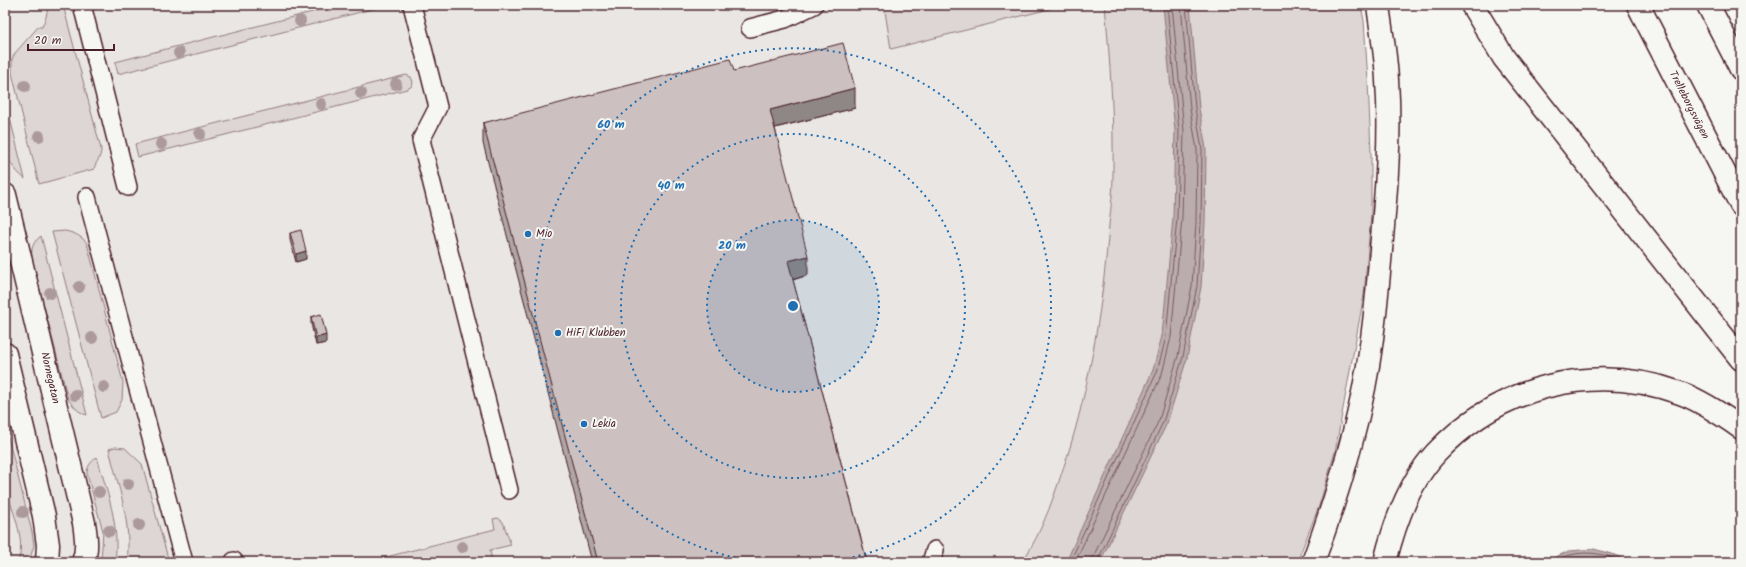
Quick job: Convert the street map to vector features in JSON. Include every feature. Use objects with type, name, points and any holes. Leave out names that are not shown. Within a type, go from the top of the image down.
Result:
[{"type":"main road","points":[[1313,562],[1339,488],[1352,440],[1364,387],[1376,305],[1385,206],[1389,138],[1387,80],[1378,5]]},
{"type":"main road","points":[[1472,5],[1504,58],[1741,359]]},
{"type":"main road","name":"Trelleborgsvägen","points":[[1638,5],[1741,205]]},
{"type":"main road","points":[[1708,5],[1741,69]]},
{"type":"main road","name":"Nornegatan","points":[[5,195],[84,523],[86,539],[85,557],[83,562]]},
{"type":"main road","points":[[5,354],[44,516],[48,545],[47,562]]},
{"type":"main road","points":[[1385,562],[1398,517],[1422,471],[1436,454],[1465,428],[1503,402],[1534,390],[1574,380],[1627,380],[1681,393],[1741,428]]},
{"type":"lane","points":[[82,5],[128,187]]},
{"type":"lane","points":[[412,5],[438,107],[421,140],[510,490]]},
{"type":"lane","points":[[750,28],[785,19],[814,5]]},
{"type":"lane","points":[[87,198],[184,562]]},
{"type":"shaded area","points":[[5,5],[1332,5],[1270,562],[5,562]]},
{"type":"shaded area","points":[[63,5],[101,152],[94,169],[39,184],[12,73],[12,59],[15,53],[38,27],[42,27],[48,7]]},
{"type":"shaded area","points":[[340,5],[388,5],[118,74],[115,62]]},
{"type":"shaded area","points":[[884,5],[1065,5],[891,49]]},
{"type":"shaded area","points":[[1105,5],[1361,5],[1364,21],[1371,151],[1371,214],[1364,295],[1335,452],[1319,506],[1297,562],[1022,562],[1037,537],[1043,523],[1068,454],[1083,398],[1095,341],[1103,283],[1113,180],[1112,111]]},
{"type":"shaded area","points":[[406,75],[411,77],[413,82],[412,86],[407,89],[138,157],[135,144]]},
{"type":"shaded area","points":[[8,110],[25,179],[11,164],[6,149],[5,111]]},
{"type":"shaded area","points":[[65,231],[77,235],[87,243],[123,382],[122,400],[116,412],[101,418],[52,232]]},
{"type":"shaded area","points":[[41,236],[87,415],[78,411],[68,399],[32,259],[33,246]]},
{"type":"shaded area","points":[[5,425],[32,532],[34,545],[29,562],[18,562],[20,552],[19,533],[7,493],[4,477]]},
{"type":"shaded area","points":[[115,447],[125,448],[142,464],[169,562],[127,562],[128,533],[126,519],[109,449]]},
{"type":"shaded area","points":[[97,457],[112,509],[116,535],[115,562],[101,562],[103,531],[87,474],[90,464]]},
{"type":"shaded area","points":[[498,518],[503,522],[511,545],[490,550],[492,562],[367,562],[495,529],[493,519]]},
{"type":"water","points":[[1163,5],[1190,5],[1199,108],[1206,149],[1205,223],[1201,287],[1187,358],[1167,423],[1100,562],[1066,562],[1153,370],[1162,336],[1173,218],[1175,131]]},
{"type":"water","points":[[1594,549],[1618,556],[1627,562],[1544,562],[1569,551]]},
{"type":"building","points":[[843,43],[855,88],[770,110],[808,256],[788,261],[867,562],[598,562],[483,123],[730,59],[734,71]]},
{"type":"building","points":[[301,230],[306,251],[296,254],[290,233]]},
{"type":"building","points":[[321,314],[326,335],[316,338],[311,317]]},
{"type":"place","name":"Mio","points":[[528,234]]},
{"type":"place","name":"HiFi Klubben","points":[[558,333]]},
{"type":"place","name":"Lekia","points":[[584,424]]}]
